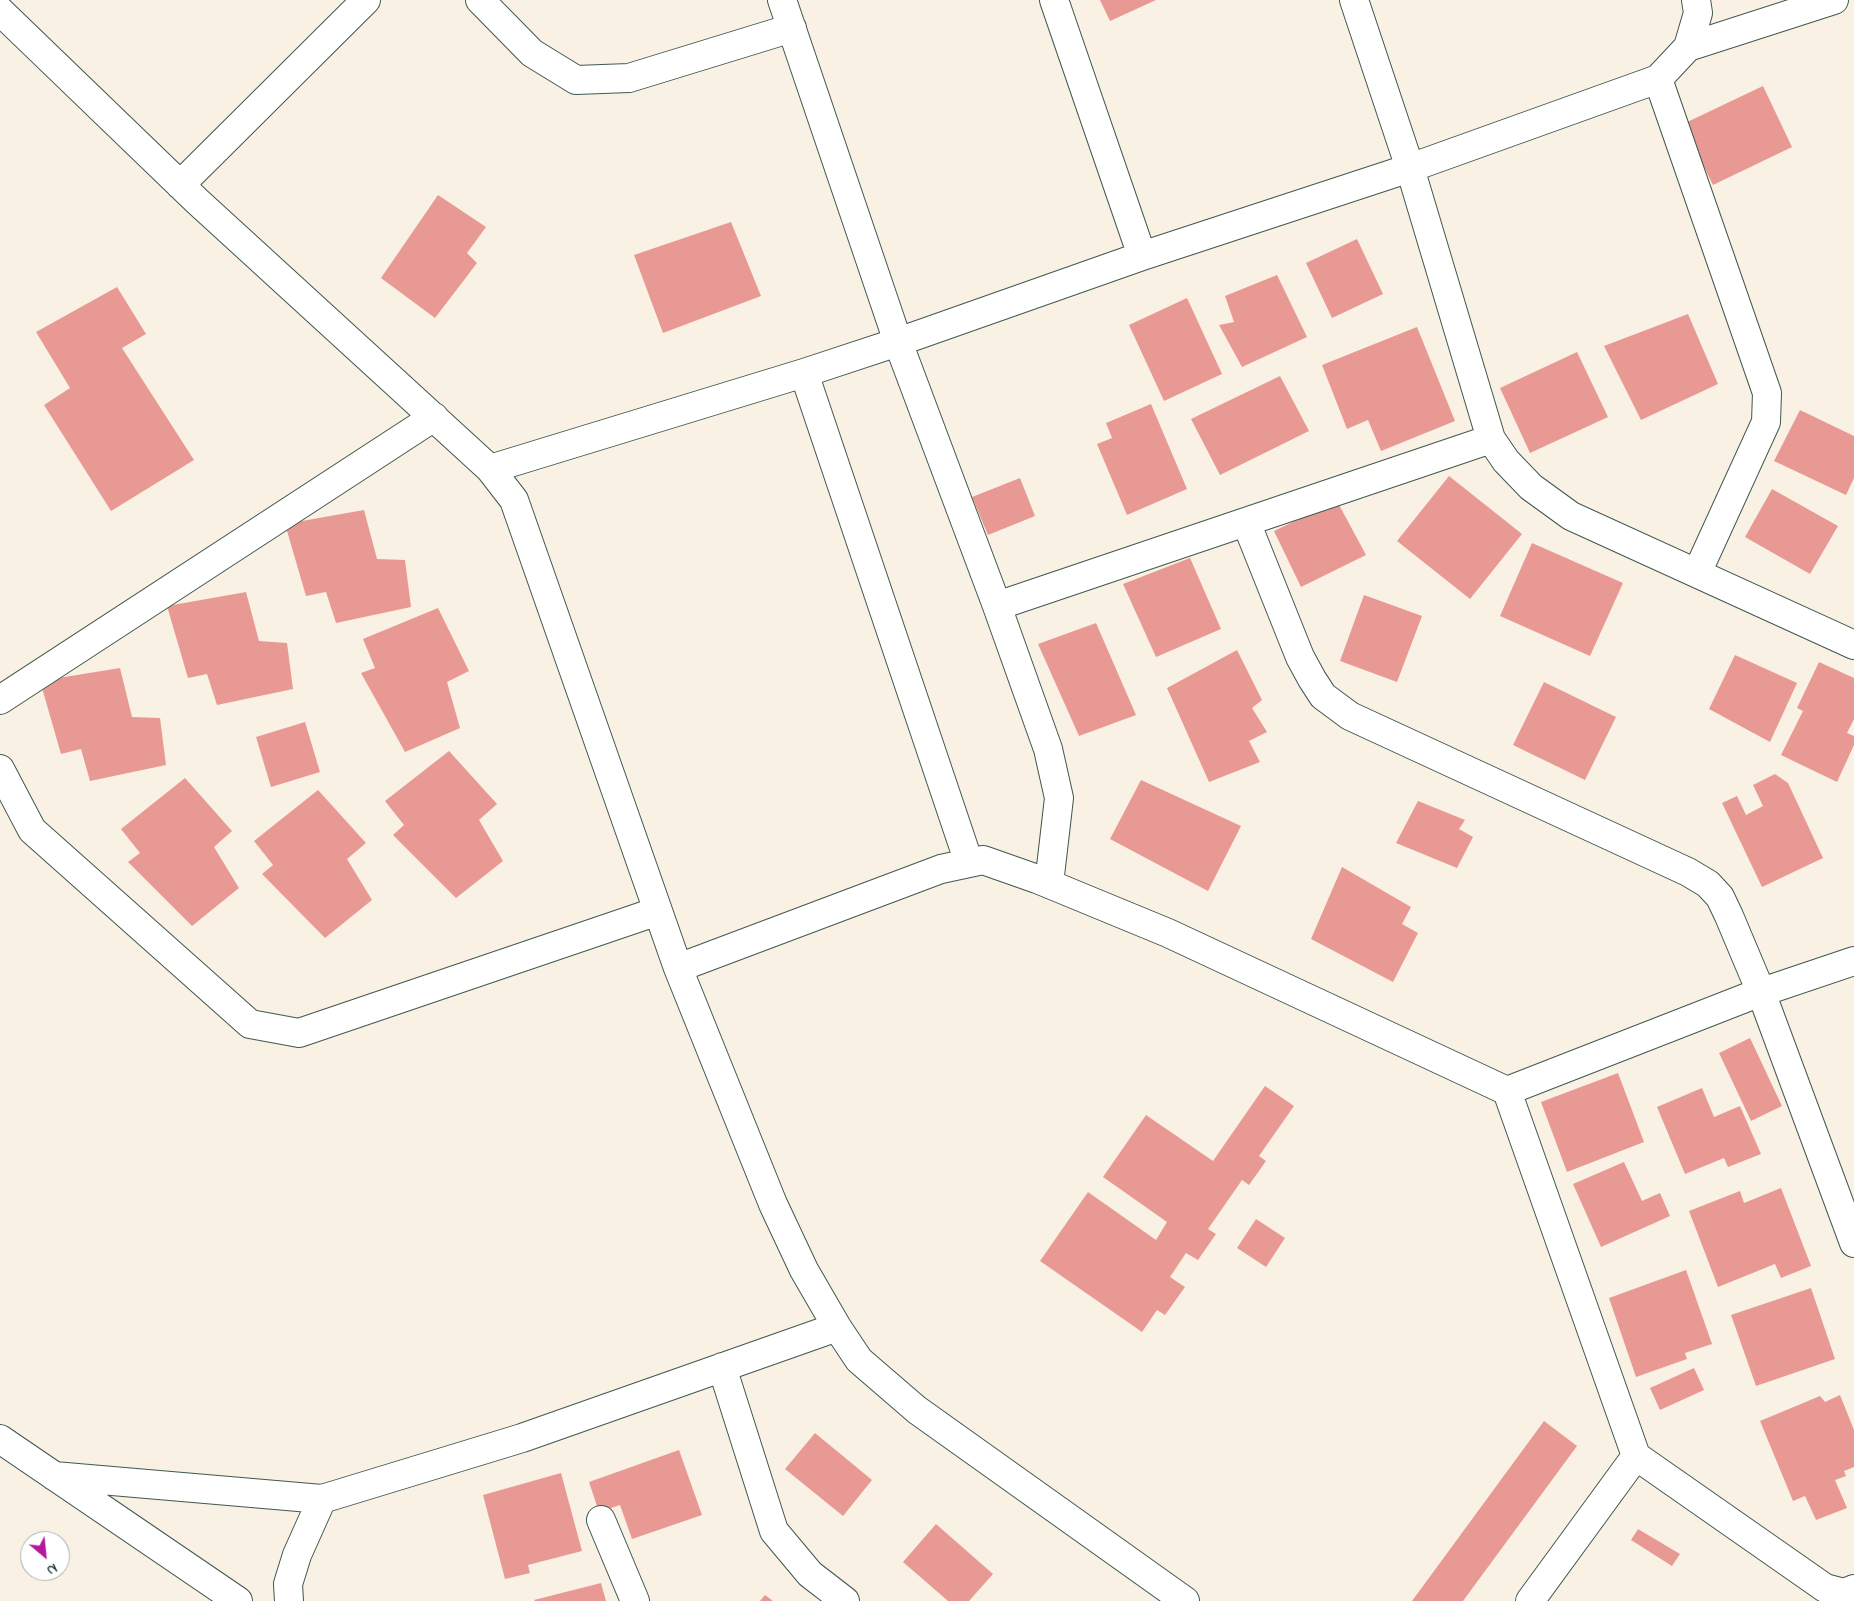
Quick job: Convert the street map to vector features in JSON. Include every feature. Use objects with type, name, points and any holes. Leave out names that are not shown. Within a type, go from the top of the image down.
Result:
[{"type":"street","points":[[180,185],[366,0]]},
{"type":"street","points":[[480,0],[532,53],[576,80],[629,78],[792,28]]},
{"type":"street","points":[[782,0],[898,342],[997,606],[1048,749],[1059,798],[1049,884]]},
{"type":"street","points":[[1054,0],[1142,256]]},
{"type":"street","points":[[1354,0],[1410,168],[1491,438],[1506,461],[1531,487],[1571,516],[1854,645]]},
{"type":"street","points":[[490,469],[804,373],[898,342],[1142,256],[1410,168],[1658,79],[1688,47],[1698,13],[1696,0]]},
{"type":"street","points":[[1688,47],[1834,0]]},
{"type":"street","points":[[0,11],[180,185],[490,469],[514,500],[678,968],[773,1204],[804,1270],[837,1327],[859,1360],[917,1410],[1184,1601]]},
{"type":"street","points":[[1658,79],[1767,393],[1766,422],[1697,574]]},
{"type":"street","points":[[804,373],[969,864]]},
{"type":"street","points":[[0,700],[434,417]]},
{"type":"street","points":[[997,606],[1491,438]]},
{"type":"street","points":[[1246,522],[1300,657],[1323,696],[1350,716],[1688,872],[1708,884],[1720,897],[1730,916],[1761,992],[1854,1243]]},
{"type":"street","points":[[0,769],[32,830],[250,1024],[299,1033],[658,911]]},
{"type":"street","points":[[678,968],[941,869],[983,860],[1049,884],[1168,933],[1507,1091],[1636,1456],[1825,1588],[1844,1593],[1854,1589]]},
{"type":"street","points":[[1507,1091],[1761,992],[1854,961]]},
{"type":"street","points":[[54,1476],[322,1499],[522,1438],[837,1327]]},
{"type":"street","points":[[722,1367],[774,1531],[810,1574],[845,1601]]},
{"type":"street","points":[[0,1439],[238,1601]]},
{"type":"street","points":[[1530,1601],[1636,1456]]},
{"type":"street","points":[[290,1601],[288,1584],[297,1555],[322,1499]]},
{"type":"street","points":[[600,1520],[635,1601]]},
{"type":"building","points":[[1100,0],[1156,0],[1110,21]]},
{"type":"building","points":[[1763,86],[1792,147],[1713,185],[1683,124]]},
{"type":"building","points":[[438,195],[486,227],[467,253],[477,263],[435,318],[381,278]]},
{"type":"building","points":[[731,222],[761,296],[663,333],[634,255]]},
{"type":"building","points":[[1357,239],[1383,294],[1332,318],[1306,263]]},
{"type":"building","points":[[1277,275],[1307,337],[1242,367],[1219,325],[1234,322],[1225,296]]},
{"type":"building","points":[[117,287],[146,334],[122,348],[194,460],[111,511],[44,405],[70,388],[36,332]]},
{"type":"building","points":[[1187,298],[1222,374],[1164,401],[1129,325]]},
{"type":"building","points":[[1688,314],[1718,384],[1641,420],[1604,346]]},
{"type":"building","points":[[1417,327],[1455,421],[1381,451],[1368,420],[1347,429],[1322,365]]},
{"type":"building","points":[[1577,352],[1608,417],[1530,453],[1500,388]]},
{"type":"building","points":[[1280,376],[1309,431],[1220,475],[1191,419]]},
{"type":"building","points":[[1151,404],[1187,489],[1127,515],[1097,444],[1112,438],[1106,423]]},
{"type":"building","points":[[1800,410],[1854,436],[1854,478],[1846,495],[1774,461]]},
{"type":"building","points":[[1449,476],[1522,534],[1470,599],[1397,541]]},
{"type":"building","points":[[1020,478],[1035,516],[988,535],[972,497]]},
{"type":"building","points":[[1772,489],[1838,526],[1810,574],[1745,537]]},
{"type":"building","points":[[1337,501],[1366,555],[1301,587],[1274,531]]},
{"type":"building","points":[[364,510],[377,559],[405,560],[411,607],[336,623],[326,592],[306,596],[285,524]]},
{"type":"building","points":[[1532,543],[1623,583],[1590,656],[1500,616]]},
{"type":"building","points":[[1190,558],[1221,629],[1156,657],[1123,584]]},
{"type":"building","points":[[246,592],[259,641],[287,643],[293,689],[217,705],[207,674],[188,678],[167,606]]},
{"type":"building","points":[[1364,595],[1422,616],[1397,682],[1340,661]]},
{"type":"building","points":[[438,608],[469,671],[447,682],[460,728],[405,752],[361,673],[375,668],[363,639]]},
{"type":"building","points":[[1096,623],[1136,715],[1079,736],[1038,644]]},
{"type":"building","points":[[1237,650],[1262,700],[1252,708],[1267,732],[1249,741],[1260,762],[1209,782],[1167,688]]},
{"type":"building","points":[[1735,655],[1797,683],[1770,742],[1709,709]]},
{"type":"building","points":[[1819,662],[1854,678],[1854,719],[1847,733],[1854,736],[1854,745],[1837,782],[1781,755],[1803,711],[1797,708]]},
{"type":"building","points":[[120,668],[132,717],[160,718],[166,765],[90,781],[81,749],[61,754],[40,681]]},
{"type":"building","points":[[1544,682],[1616,717],[1585,780],[1513,745]]},
{"type":"building","points":[[305,722],[320,772],[271,787],[256,737]]},
{"type":"building","points":[[449,751],[497,804],[479,820],[503,861],[456,898],[393,835],[404,825],[385,801]]},
{"type":"building","points":[[1775,774],[1788,783],[1823,858],[1762,887],[1722,803],[1737,796],[1746,815],[1763,806],[1753,785]]},
{"type":"building","points":[[185,778],[232,831],[214,847],[239,888],[192,926],[128,862],[140,853],[121,829]]},
{"type":"building","points":[[1141,780],[1241,826],[1208,891],[1110,839]]},
{"type":"building","points":[[318,790],[366,843],[347,859],[372,900],[325,938],[262,874],[273,865],[254,841]]},
{"type":"building","points":[[1418,801],[1465,820],[1459,829],[1473,837],[1457,868],[1396,843]]},
{"type":"building","points":[[1342,867],[1411,907],[1402,924],[1418,933],[1393,982],[1311,939]]},
{"type":"building","points":[[1750,1038],[1782,1106],[1751,1121],[1719,1053]]},
{"type":"building","points":[[1618,1073],[1644,1142],[1567,1172],[1541,1102]]},
{"type":"building","points":[[1265,1086],[1294,1106],[1259,1156],[1266,1161],[1249,1185],[1242,1180],[1208,1229],[1216,1234],[1198,1260],[1186,1253],[1170,1277],[1185,1287],[1165,1315],[1157,1310],[1142,1332],[1040,1261],[1088,1192],[1156,1240],[1167,1222],[1103,1177],[1146,1115],[1213,1161]]},
{"type":"building","points":[[1702,1088],[1714,1117],[1740,1106],[1761,1154],[1728,1167],[1724,1158],[1685,1174],[1657,1107]]},
{"type":"building","points":[[1624,1162],[1642,1201],[1660,1193],[1670,1216],[1601,1247],[1573,1184]]},
{"type":"building","points":[[1781,1188],[1811,1266],[1781,1278],[1775,1264],[1718,1287],[1689,1211],[1740,1191],[1744,1203]]},
{"type":"building","points":[[1256,1219],[1285,1238],[1266,1267],[1237,1248]]},
{"type":"building","points":[[1686,1270],[1712,1344],[1685,1353],[1687,1359],[1636,1377],[1609,1298]]},
{"type":"building","points":[[1811,1288],[1835,1359],[1756,1386],[1731,1315]]},
{"type":"building","points":[[1694,1368],[1704,1390],[1660,1410],[1650,1388]]},
{"type":"building","points":[[1840,1395],[1854,1430],[1854,1467],[1844,1471],[1846,1476],[1835,1480],[1847,1508],[1816,1520],[1805,1496],[1793,1501],[1760,1421],[1820,1396],[1825,1402]]},
{"type":"building","points":[[1544,1421],[1577,1446],[1463,1601],[1412,1601]]},
{"type":"building","points":[[815,1433],[872,1480],[843,1516],[785,1469]]},
{"type":"building","points":[[679,1450],[702,1515],[632,1539],[620,1505],[599,1512],[589,1482]]},
{"type":"building","points":[[561,1473],[582,1551],[528,1565],[530,1573],[505,1579],[483,1495]]},
{"type":"building","points":[[936,1524],[993,1574],[969,1601],[948,1601],[903,1562]]},
{"type":"building","points":[[1638,1529],[1680,1554],[1672,1566],[1631,1540]]},
{"type":"building","points":[[601,1583],[606,1601],[534,1600]]},
{"type":"building","points":[[765,1595],[773,1601],[760,1601]]}]
